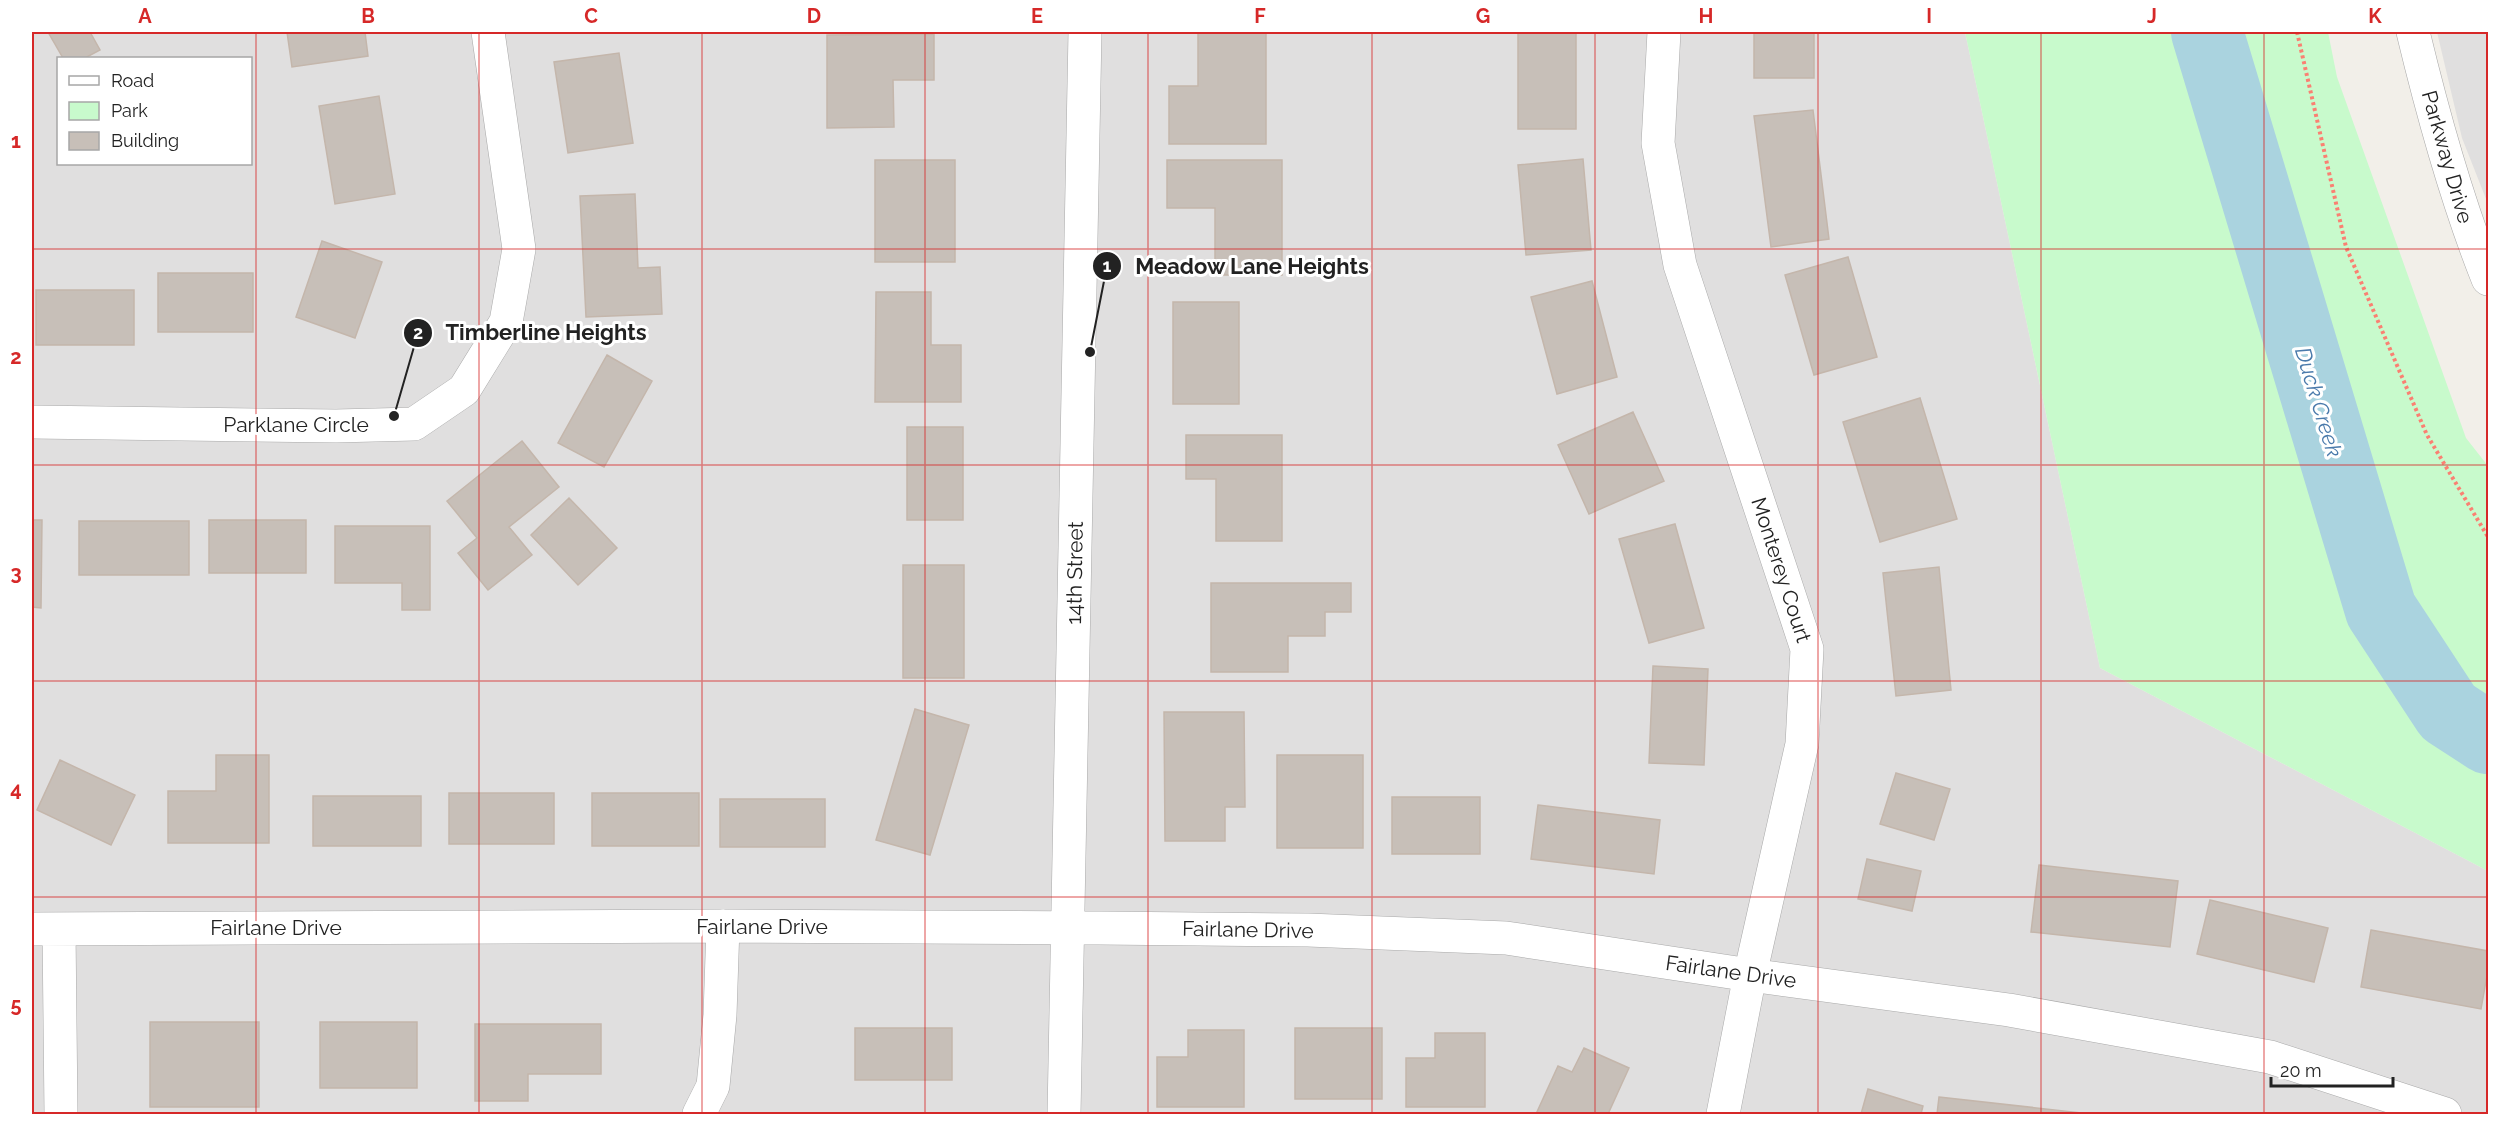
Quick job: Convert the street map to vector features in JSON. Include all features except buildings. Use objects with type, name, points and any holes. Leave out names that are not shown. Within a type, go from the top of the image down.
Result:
[{"type":"street","name":"Parklane Circle","points":[[32,422],[336,426],[414,424],[464,390],[506,322],[519,249],[488,32]]},
{"type":"street","name":"14th Street","points":[[1064,1114],[1085,32]]},
{"type":"street","name":"Monterey Court","points":[[1664,32],[1658,143],[1680,265],[1807,649],[1802,744],[1750,975],[1723,1114]]},
{"type":"street","name":"Parkway Drive","points":[[2413,32],[2428,95],[2467,223],[2488,279]]},
{"type":"street","name":"Fairlane Drive","points":[[45,929],[723,926],[1068,928],[1308,930],[1506,938],[1750,975],[2009,1010],[2270,1057],[2445,1114]]},
{"type":"street","points":[[699,1114],[712,1086],[720,1015],[723,926]]},
{"type":"street","points":[[45,929],[61,1114]]},
{"type":"path","points":[[2297,32],[2346,247],[2427,435],[2488,537]]},
{"type":"shaded area","points":[[32,32],[1965,32],[2100,668],[2488,871],[2488,1114],[32,1114]]},
{"type":"shaded area","points":[[2437,32],[2488,32],[2488,204],[2462,138]]},
{"type":"green space","points":[[1965,32],[2328,32],[2337,77],[2466,438],[2488,466],[2488,871],[2100,668]]},
{"type":"waterway","name":"Duck Creek","points":[[2207,32],[2381,610],[2448,712],[2488,738]]},
{"type":"place","name":"Meadow Lane Heights","points":[[1090,352]]},
{"type":"place","name":"Timberline Heights","points":[[394,416]]}]
